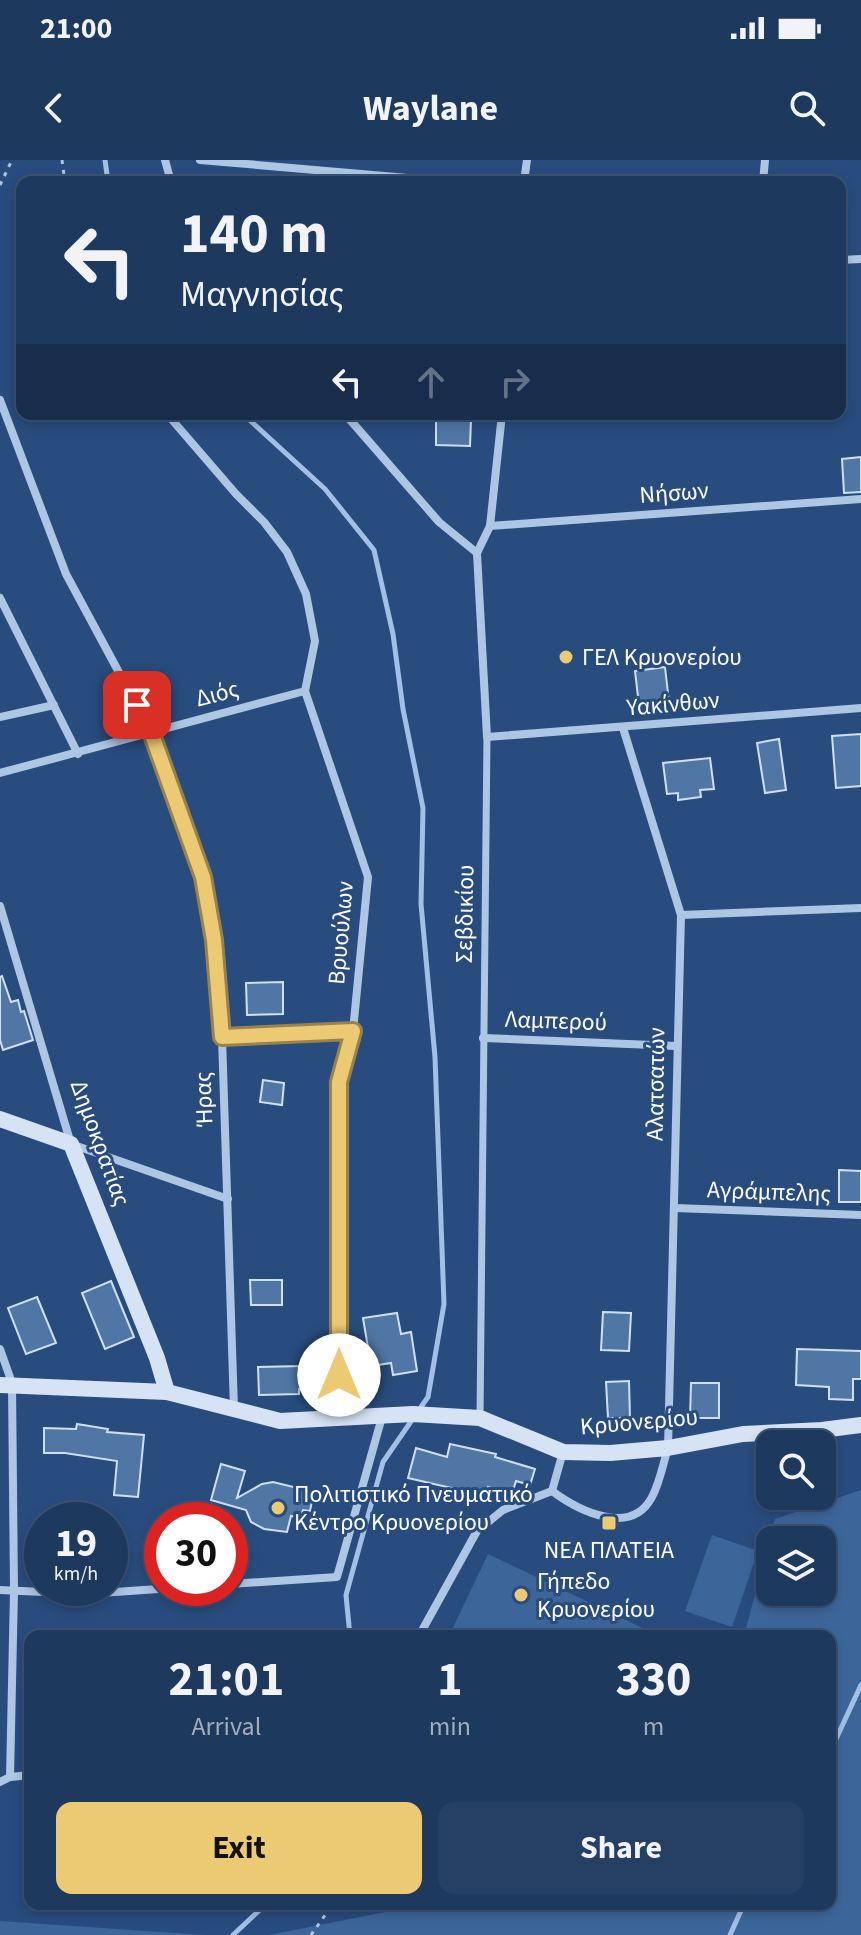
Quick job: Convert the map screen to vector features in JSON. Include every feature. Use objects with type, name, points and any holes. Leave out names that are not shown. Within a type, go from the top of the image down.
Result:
[{"type":"main road","points":[[0,1119],[71,1144]]},
{"type":"main road","name":"Δημοκρατίας","points":[[71,1144],[157,1358],[167,1392]]},
{"type":"main road","name":"Κρυονερίου","points":[[6,1384],[167,1392],[280,1421],[413,1414],[480,1418],[563,1452],[610,1453],[668,1448],[743,1434],[861,1425]]},
{"type":"street","points":[[200,160],[385,176]]},
{"type":"street","name":"Ήρας","points":[[0,400],[66,574],[151,732],[203,877],[214,940],[222,1037],[234,1409]]},
{"type":"street","points":[[172,420],[287,552],[306,594],[315,641],[305,691]]},
{"type":"street","points":[[350,420],[439,522],[477,553]]},
{"type":"street","name":"Σεβδικίου","points":[[480,1418],[487,737],[477,553],[490,526],[501,420]]},
{"type":"street","name":"Νήσων","points":[[490,526],[861,499]]},
{"type":"street","points":[[0,598],[78,754]]},
{"type":"street","name":"Διός","points":[[0,773],[305,691]]},
{"type":"street","name":"Βρυούλων","points":[[305,691],[368,877],[353,1031],[339,1082],[339,1419]]},
{"type":"street","points":[[0,717],[54,705]]},
{"type":"street","name":"Υακίνθων","points":[[487,737],[861,708]]},
{"type":"street","name":"Αλατσατών","points":[[552,1491],[576,1509],[616,1518],[638,1514],[651,1498],[668,1448],[681,915],[623,728]]},
{"type":"street","name":"Δημοκρατίας","points":[[0,906],[71,1144]]},
{"type":"street","points":[[681,915],[861,908]]},
{"type":"street","points":[[222,1037],[353,1031]]},
{"type":"street","name":"Λαμπερού","points":[[483,1038],[676,1046]]},
{"type":"street","points":[[71,1144],[228,1199]]},
{"type":"street","name":"Αγράμπελης","points":[[675,1208],[861,1215]]},
{"type":"street","points":[[0,1349],[6,1384],[14,1591],[10,1777]]},
{"type":"street","points":[[248,1583],[337,1577],[382,1417]]},
{"type":"street","points":[[422,1630],[477,1531],[503,1510],[552,1491],[563,1452]]},
{"type":"street","points":[[0,1590],[86,1594],[144,1590]]},
{"type":"street","points":[[0,1772],[10,1777]]},
{"type":"street","points":[[0,1782],[24,1776]]},
{"type":"path","points":[[0,185],[12,160]]},
{"type":"path","points":[[311,1935],[329,1910]]},
{"type":"shaded area","points":[[861,1490],[861,1935],[269,1935],[396,1910],[836,1910],[836,1630],[746,1630],[756,1591],[756,1606],[836,1606],[836,1526],[773,1526],[775,1519],[802,1510],[836,1510],[836,1498]]},
{"type":"shaded area","points":[[712,1535],[756,1550],[732,1627],[685,1611]]},
{"type":"shaded area","name":"Γήπεδο Κρυονερίου","points":[[488,1554],[646,1630],[452,1630]]},
{"type":"shaded area","points":[[0,1921],[204,1935],[0,1935]]},
{"type":"building","points":[[436,420],[471,420],[470,446],[436,445]]},
{"type":"building","points":[[861,457],[861,492],[844,493],[842,459]]},
{"type":"building","points":[[665,667],[669,702],[639,705],[635,671]]},
{"type":"building","points":[[861,734],[861,786],[836,788],[832,736]]},
{"type":"building","points":[[779,739],[786,790],[765,793],[757,743]]},
{"type":"building","points":[[710,758],[714,789],[700,790],[701,797],[678,800],[678,793],[667,794],[663,763]]},
{"type":"building","points":[[2,976],[11,1002],[18,1000],[21,1012],[24,1011],[33,1040],[3,1050],[0,1040]]},
{"type":"building","points":[[283,982],[283,1014],[247,1015],[246,983]]},
{"type":"building","points":[[263,1080],[284,1083],[282,1105],[260,1102]]},
{"type":"building","points":[[839,1170],[861,1171],[861,1202],[839,1202]]},
{"type":"building","points":[[250,1280],[282,1280],[282,1305],[251,1305]]},
{"type":"building","points":[[111,1281],[134,1337],[105,1349],[82,1293]]},
{"type":"building","points":[[37,1297],[56,1343],[26,1354],[8,1308]]},
{"type":"building","points":[[603,1312],[631,1313],[629,1351],[601,1350]]},
{"type":"building","points":[[397,1313],[401,1334],[411,1332],[417,1371],[393,1375],[391,1363],[371,1366],[363,1318]]},
{"type":"building","points":[[797,1349],[861,1351],[861,1379],[853,1379],[853,1400],[829,1399],[829,1387],[796,1385]]},
{"type":"building","points":[[332,1361],[332,1388],[299,1389],[299,1394],[259,1395],[258,1367],[301,1366],[301,1362]]},
{"type":"building","points":[[629,1381],[630,1418],[608,1418],[606,1382]]},
{"type":"building","points":[[691,1383],[719,1383],[719,1418],[690,1418]]},
{"type":"building","points":[[77,1424],[108,1429],[107,1432],[144,1435],[138,1497],[114,1495],[117,1461],[44,1453],[44,1428],[76,1429]]},
{"type":"building","points":[[450,1444],[496,1454],[495,1457],[535,1469],[530,1485],[516,1481],[512,1494],[488,1487],[486,1496],[408,1478],[416,1448],[447,1457]]},
{"type":"building","name":"Πολιτιστικό Πνευματικό Κέντρο Κρυονερίου","points":[[221,1464],[245,1471],[237,1498],[262,1484],[273,1482],[314,1492],[310,1511],[303,1510],[301,1518],[291,1516],[287,1532],[264,1529],[251,1522],[248,1502],[211,1500]]},
{"type":"waterway","points":[[105,160],[107,176]]},
{"type":"waterway","points":[[250,420],[325,489],[374,550],[393,634],[403,709],[423,808],[421,904],[435,1057],[444,1304],[428,1397],[421,1407]]},
{"type":"waterway","points":[[349,1630],[346,1595],[383,1462],[412,1420]]},
{"type":"waterway","points":[[836,1739],[861,1685]]},
{"type":"waterway","points":[[233,1935],[260,1910]]},
{"type":"waterway","points":[[730,1935],[741,1910]]},
{"type":"place","name":"ΓΕΛ Κρυονερίου","points":[[566,657]]},
{"type":"place","name":"Πολιτιστικό Πνευματικό Κέντρο Κρυονερίου","points":[[278,1508]]},
{"type":"place","name":"ΝΕΑ ΠΛΑΤΕΙΑ","points":[[609,1523]]},
{"type":"place","name":"Γήπεδο Κρυονερίου","points":[[521,1595]]},
{"type":"route","points":[[137,705],[151,732],[203,877],[214,940],[222,1037],[353,1031],[339,1082],[339,1375]]}]
